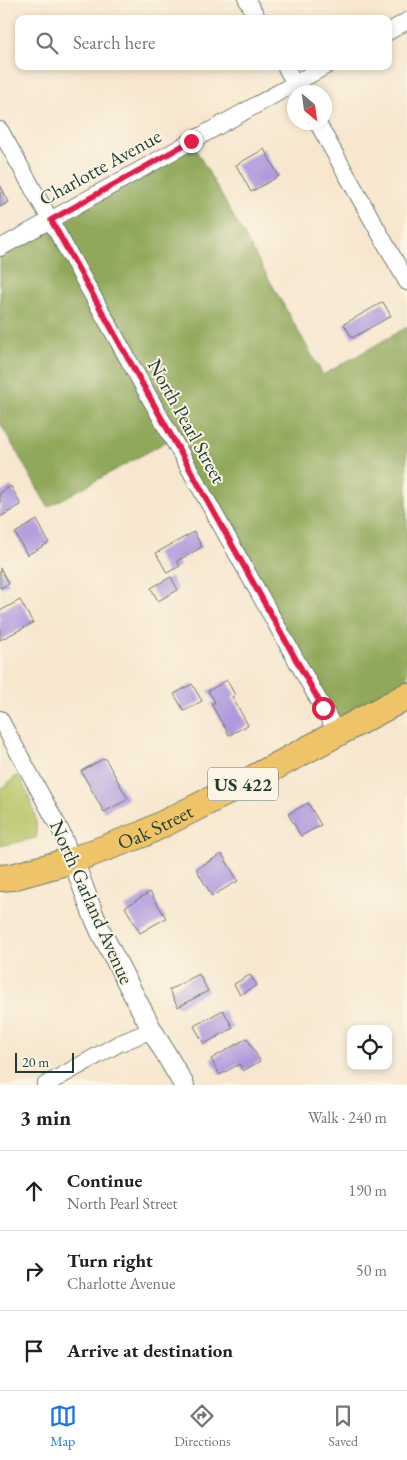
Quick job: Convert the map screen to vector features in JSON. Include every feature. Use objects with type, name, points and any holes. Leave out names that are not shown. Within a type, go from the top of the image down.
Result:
[{"type":"highway","name":"Oak Street","points":[[0,878],[12,877],[73,860],[135,837],[178,817],[407,697]]},
{"type":"street","points":[[247,0],[256,15]]},
{"type":"street","points":[[392,30],[407,22]]},
{"type":"street","points":[[287,70],[295,85]]},
{"type":"street","name":"Charlotte Avenue","points":[[301,85],[321,70]]},
{"type":"street","name":"Charlotte Avenue","points":[[0,248],[287,93]]},
{"type":"street","name":"North Pearl Street","points":[[0,130],[336,733]]},
{"type":"street","points":[[322,130],[407,282]]},
{"type":"street","name":"North Garland Avenue","points":[[0,719],[61,831],[101,932],[152,1030],[184,1085]]},
{"type":"street","points":[[45,1085],[118,1044],[152,1030]]},
{"type":"green space","points":[[191,141],[323,375],[407,327],[407,696],[337,733],[173,438],[48,507],[0,423],[0,248]]},
{"type":"green space","points":[[18,775],[29,797],[34,814],[36,838],[0,846],[0,790]]},
{"type":"building","points":[[264,149],[279,176],[251,192],[236,165]]},
{"type":"building","points":[[0,185],[9,202],[0,207]]},
{"type":"building","points":[[383,302],[391,316],[352,338],[344,324]]},
{"type":"building","points":[[11,486],[21,505],[0,517],[0,493]]},
{"type":"building","points":[[37,520],[49,543],[27,555],[15,533]]},
{"type":"building","points":[[194,532],[202,547],[177,561],[180,566],[167,573],[156,553]]},
{"type":"building","points":[[0,568],[9,584],[0,588]]},
{"type":"building","points":[[171,577],[178,590],[158,601],[151,588]]},
{"type":"building","points":[[20,600],[33,623],[0,640],[0,611]]},
{"type":"building","points":[[227,680],[235,695],[232,697],[248,725],[229,735],[211,704],[215,702],[208,691]]},
{"type":"building","points":[[192,684],[202,701],[184,711],[174,694]]},
{"type":"building","points":[[105,758],[128,799],[104,812],[81,771]]},
{"type":"building","points":[[308,803],[321,825],[301,836],[288,814]]},
{"type":"building","points":[[222,854],[238,881],[212,896],[196,869]]},
{"type":"building","points":[[150,892],[166,918],[140,933],[125,907]]},
{"type":"building","points":[[199,974],[208,991],[178,1007],[169,990]]},
{"type":"building","points":[[250,975],[257,985],[240,995],[234,984]]},
{"type":"building","points":[[223,1010],[233,1028],[204,1044],[194,1026]]},
{"type":"building","points":[[247,1038],[260,1061],[243,1071],[239,1064],[220,1075],[211,1059]]},
{"type":"route","points":[[191,141],[51,220],[323,708]]}]
